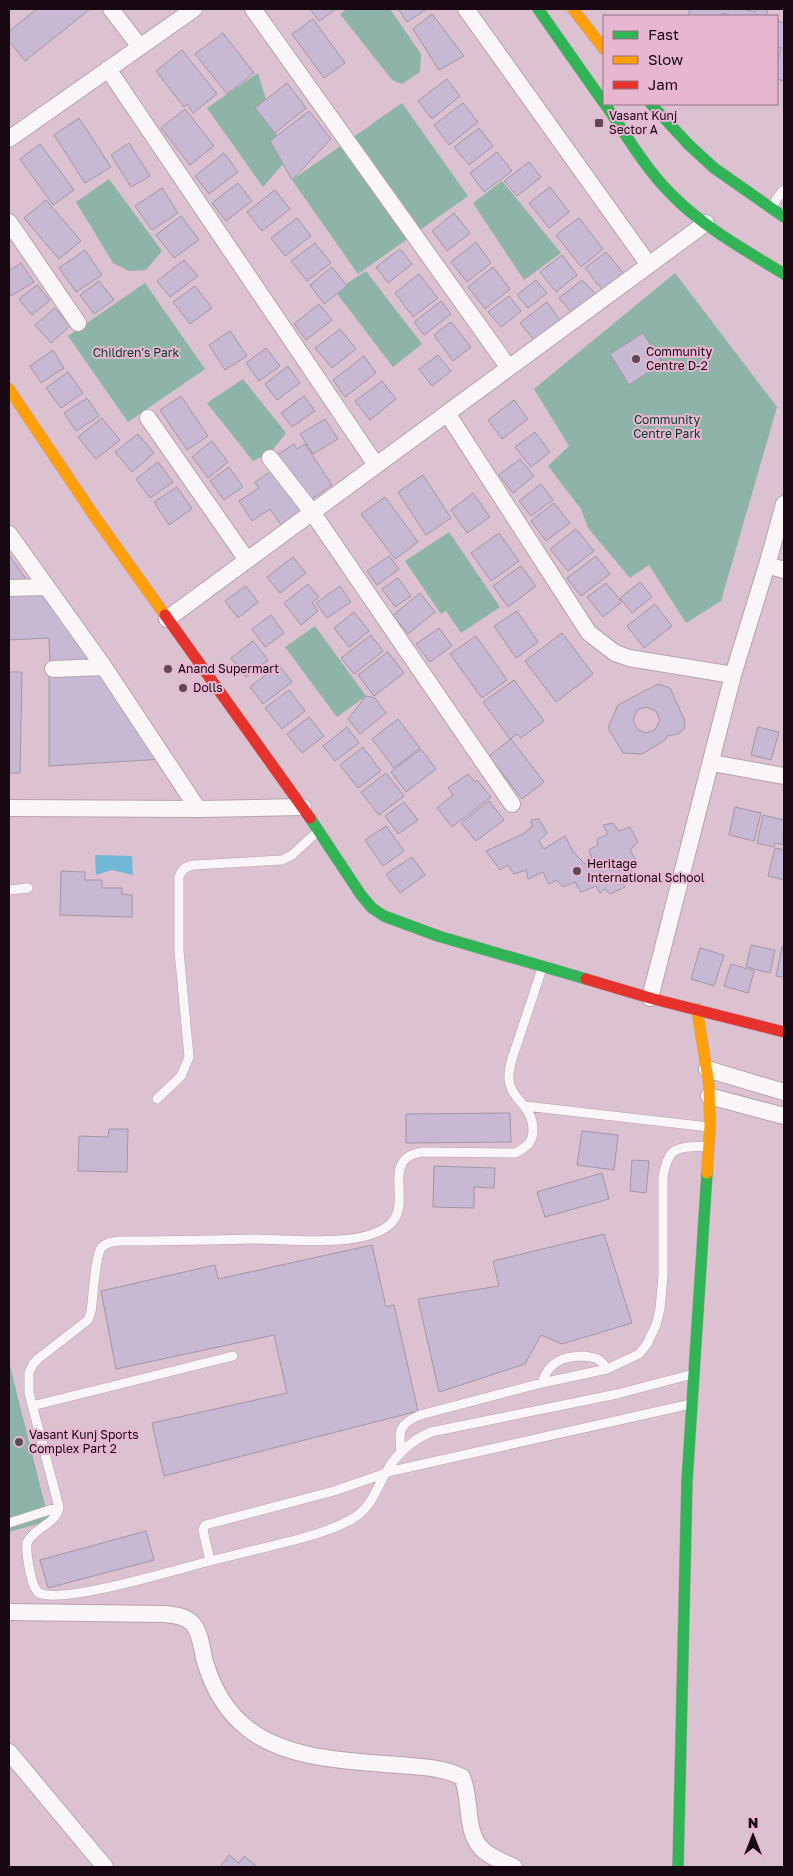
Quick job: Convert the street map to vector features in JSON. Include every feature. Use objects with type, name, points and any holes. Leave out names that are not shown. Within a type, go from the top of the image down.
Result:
[{"type":"street","points":[[111,9],[140,47]]},
{"type":"street","points":[[9,139],[194,9]]},
{"type":"street","points":[[253,9],[509,368]]},
{"type":"street","points":[[466,9],[649,265]]},
{"type":"street","points":[[538,9],[603,100]]},
{"type":"street","points":[[573,9],[603,48]]},
{"type":"street","points":[[108,69],[376,466]]},
{"type":"street","points":[[606,105],[658,181],[689,211],[784,274]]},
{"type":"street","points":[[652,105],[687,143],[715,169],[784,217]]},
{"type":"street","points":[[9,222],[78,323]]},
{"type":"street","points":[[166,619],[706,223]]},
{"type":"street","points":[[9,389],[15,408],[302,807],[361,895],[372,908],[384,916],[438,936],[650,998],[784,1032]]},
{"type":"street","points":[[447,413],[589,633],[615,653],[629,658],[733,675]]},
{"type":"street","points":[[148,418],[247,560]]},
{"type":"street","points":[[270,458],[312,512],[512,804]]},
{"type":"street","points":[[650,998],[712,763],[733,675],[784,504]]},
{"type":"street","points":[[9,534],[104,667],[198,809]]},
{"type":"street","points":[[767,565],[784,570]]},
{"type":"street","points":[[9,588],[47,587]]},
{"type":"street","points":[[53,669],[104,667]]},
{"type":"street","points":[[712,763],[784,776]]},
{"type":"street","points":[[9,808],[198,809],[302,807]]},
{"type":"street","points":[[678,1867],[687,1481],[710,1127],[706,1069],[696,1010]]},
{"type":"street","points":[[706,1069],[784,1092]]},
{"type":"street","points":[[709,1096],[784,1116]]},
{"type":"street","points":[[9,1612],[164,1614],[184,1618],[193,1623],[197,1631],[205,1661],[220,1698],[232,1715],[247,1728],[262,1739],[288,1750],[364,1762],[439,1769],[462,1777],[466,1785],[476,1842],[490,1856],[514,1867]]},
{"type":"street","points":[[9,1752],[105,1867]]},
{"type":"lane","points":[[772,209],[777,198],[784,190]]},
{"type":"lane","points":[[157,1099],[181,1076],[189,1057],[180,951],[179,877],[181,871],[187,866],[194,865],[282,860],[292,855],[318,830]]},
{"type":"lane","points":[[9,890],[28,888]]},
{"type":"lane","points":[[542,967],[510,1067],[509,1080],[513,1094],[525,1106],[532,1120],[532,1137],[528,1146],[516,1153],[422,1152],[408,1157],[401,1165],[400,1209],[396,1218],[388,1227],[374,1233],[331,1241],[282,1239],[120,1241],[109,1242],[102,1246],[98,1259],[91,1312],[88,1320],[32,1364],[28,1383],[32,1406],[59,1508],[57,1515],[32,1535],[27,1543],[32,1583],[38,1592],[49,1595],[98,1590],[304,1537],[350,1521],[362,1513],[385,1473],[401,1451],[413,1441],[431,1432],[624,1392],[694,1374]]},
{"type":"lane","points":[[525,1106],[710,1127]]},
{"type":"lane","points":[[401,1451],[401,1430],[407,1421],[420,1415],[542,1383],[607,1369],[639,1354],[647,1344],[656,1325],[660,1310],[663,1276],[663,1178],[665,1162],[672,1152],[682,1147],[708,1146]]},
{"type":"lane","points":[[32,1406],[234,1356]]},
{"type":"lane","points":[[542,1383],[545,1372],[564,1358],[590,1357],[599,1359],[607,1369]]},
{"type":"lane","points":[[210,1561],[203,1530],[205,1524],[334,1491],[385,1473],[692,1404]]},
{"type":"lane","points":[[9,1523],[59,1508]]},
{"type":"green space","points":[[347,9],[390,9],[421,54],[420,72],[402,84],[392,80],[340,14]]},
{"type":"green space","points":[[258,73],[285,162],[263,187],[207,108]]},
{"type":"green space","points":[[402,103],[468,196],[358,274],[292,180]]},
{"type":"green space","points":[[109,179],[162,251],[146,270],[129,271],[113,263],[76,202]]},
{"type":"green space","points":[[502,181],[561,253],[524,280],[473,203]]},
{"type":"green space","points":[[366,271],[422,344],[393,367],[335,291]]},
{"type":"green space","name":"Community Centre Park","points":[[675,273],[777,407],[721,601],[686,623],[649,565],[630,578],[588,528],[581,509],[548,466],[569,446],[534,389]]},
{"type":"green space","name":"Children's Park","points":[[145,283],[205,369],[128,422],[68,336]]},
{"type":"green space","points":[[243,379],[286,433],[271,452],[253,461],[207,403]]},
{"type":"green space","points":[[449,532],[500,607],[461,633],[446,611],[441,614],[405,561]]},
{"type":"green space","points":[[315,626],[366,696],[337,717],[285,647]]},
{"type":"green space","name":"Vasant Kunj Sports Complex Part 2","points":[[9,1362],[49,1521],[9,1532]]},
{"type":"water","points":[[95,855],[132,856],[133,875],[112,870],[96,875]]},
{"type":"building","points":[[37,9],[90,9],[25,61],[9,41],[9,31]]},
{"type":"building","points":[[310,9],[336,9],[319,21]]},
{"type":"building","points":[[398,9],[427,9],[407,22]]},
{"type":"building","points":[[690,9],[744,9],[755,12],[756,9],[768,9],[766,15],[730,15],[723,13],[722,15],[688,15]]},
{"type":"building","points":[[432,14],[464,56],[439,70],[413,29]]},
{"type":"building","points":[[313,19],[345,63],[324,78],[292,34]]},
{"type":"building","points":[[778,21],[784,23],[784,81],[778,79],[778,58],[781,48],[778,47]]},
{"type":"building","points":[[223,33],[254,73],[227,94],[195,54]]},
{"type":"building","points":[[182,50],[217,94],[193,113],[187,104],[184,107],[156,71]]},
{"type":"building","points":[[447,79],[460,96],[432,119],[418,101]]},
{"type":"building","points":[[287,83],[306,108],[275,133],[255,108]]},
{"type":"building","points":[[463,103],[478,122],[449,145],[434,125]]},
{"type":"building","points":[[185,109],[214,146],[190,165],[161,128]]},
{"type":"building","points":[[309,111],[331,139],[292,180],[270,141]]},
{"type":"building","points":[[79,118],[111,167],[85,183],[54,135]]},
{"type":"building","points":[[479,128],[493,146],[469,165],[454,147]]},
{"type":"building","points":[[129,143],[150,176],[131,187],[111,155]]},
{"type":"building","points":[[40,144],[74,190],[53,205],[20,159]]},
{"type":"building","points":[[497,152],[512,171],[484,192],[470,173]]},
{"type":"building","points":[[224,153],[238,172],[209,194],[195,176]]},
{"type":"building","points":[[529,162],[541,177],[517,196],[504,181]]},
{"type":"building","points":[[238,183],[252,201],[226,221],[212,203]]},
{"type":"building","points":[[550,187],[569,212],[549,228],[529,203]]},
{"type":"building","points":[[162,188],[178,213],[152,230],[135,206]]},
{"type":"building","points":[[275,190],[290,209],[262,231],[247,212]]},
{"type":"building","points":[[46,200],[81,241],[59,259],[24,218]]},
{"type":"building","points":[[454,213],[470,233],[447,251],[432,231]]},
{"type":"building","points":[[181,216],[199,240],[174,258],[156,235]]},
{"type":"building","points":[[297,218],[311,236],[285,256],[271,238]]},
{"type":"building","points":[[579,218],[603,249],[581,267],[556,235]]},
{"type":"building","points":[[476,242],[491,263],[467,282],[451,262]]},
{"type":"building","points":[[315,243],[331,263],[307,281],[291,261]]},
{"type":"building","points":[[400,249],[412,264],[388,283],[376,267]]},
{"type":"building","points":[[85,250],[102,275],[76,292],[59,268]]},
{"type":"building","points":[[606,252],[625,275],[604,292],[585,268]]},
{"type":"building","points":[[562,255],[577,275],[556,292],[540,272]]},
{"type":"building","points":[[184,260],[198,276],[170,297],[157,281]]},
{"type":"building","points":[[21,263],[34,282],[11,296],[9,292],[9,271]]},
{"type":"building","points":[[332,267],[347,286],[324,304],[310,285]]},
{"type":"building","points":[[493,267],[510,289],[485,309],[468,287]]},
{"type":"building","points":[[419,274],[438,298],[413,317],[395,293]]},
{"type":"building","points":[[536,280],[547,293],[528,308],[517,295]]},
{"type":"building","points":[[582,280],[596,294],[572,313],[559,298]]},
{"type":"building","points":[[99,281],[114,300],[94,314],[80,295]]},
{"type":"building","points":[[37,285],[50,300],[32,315],[19,299]]},
{"type":"building","points":[[195,286],[212,308],[190,324],[173,302]]},
{"type":"building","points":[[509,296],[521,311],[501,327],[488,312]]},
{"type":"building","points":[[441,301],[451,314],[424,335],[414,322]]},
{"type":"building","points":[[547,302],[560,320],[534,340],[520,323]]},
{"type":"building","points":[[319,304],[332,320],[306,340],[294,324]]},
{"type":"building","points":[[55,308],[70,326],[51,343],[35,325]]},
{"type":"building","points":[[451,322],[471,347],[453,361],[434,335]]},
{"type":"building","points":[[340,329],[356,349],[332,368],[315,348]]},
{"type":"building","points":[[230,331],[247,356],[225,370],[209,345]]},
{"type":"building","name":"Community Centre D-2","points":[[643,333],[662,363],[629,385],[610,354]]},
{"type":"building","points":[[266,348],[280,366],[259,381],[246,363]]},
{"type":"building","points":[[53,350],[64,368],[41,383],[30,366]]},
{"type":"building","points":[[438,355],[451,371],[432,386],[419,369]]},
{"type":"building","points":[[364,356],[376,373],[345,397],[333,380]]},
{"type":"building","points":[[288,366],[300,383],[277,400],[265,384]]},
{"type":"building","points":[[68,372],[83,393],[61,408],[46,388]]},
{"type":"building","points":[[382,381],[396,399],[370,420],[355,401]]},
{"type":"building","points":[[181,396],[208,436],[187,450],[160,410]]},
{"type":"building","points":[[304,396],[315,411],[292,427],[281,413]]},
{"type":"building","points":[[87,398],[99,416],[76,431],[64,413]]},
{"type":"building","points":[[514,400],[528,419],[502,439],[488,420]]},
{"type":"building","points":[[102,418],[120,440],[96,459],[78,437]]},
{"type":"building","points":[[325,419],[338,439],[313,454],[300,434]]},
{"type":"building","points":[[535,432],[550,452],[531,467],[515,447]]},
{"type":"building","points":[[138,434],[154,453],[132,472],[115,452]]},
{"type":"building","points":[[212,441],[228,462],[208,478],[192,457]]},
{"type":"building","points":[[294,444],[297,449],[305,444],[332,485],[309,501],[274,457]]},
{"type":"building","points":[[520,459],[534,476],[513,493],[499,475]]},
{"type":"building","points":[[158,462],[173,482],[150,498],[136,479]]},
{"type":"building","points":[[229,467],[243,487],[224,500],[210,481]]},
{"type":"building","points":[[273,470],[304,516],[284,529],[270,509],[252,521],[239,501],[259,488],[255,482]]},
{"type":"building","points":[[423,475],[451,518],[426,535],[398,492]]},
{"type":"building","points":[[541,484],[553,500],[531,516],[519,501]]},
{"type":"building","points":[[177,487],[192,509],[169,525],[154,502]]},
{"type":"building","points":[[473,493],[490,517],[467,533],[451,510]]},
{"type":"building","points":[[385,497],[418,542],[395,559],[361,514]]},
{"type":"building","points":[[554,503],[570,523],[546,541],[531,521]]},
{"type":"building","points":[[576,529],[594,551],[568,571],[550,549]]},
{"type":"building","points":[[499,533],[519,561],[491,581],[471,553]]},
{"type":"building","points":[[9,555],[29,583],[9,583]]},
{"type":"building","points":[[389,556],[399,569],[377,585],[367,571]]},
{"type":"building","points":[[596,556],[610,574],[581,596],[567,578]]},
{"type":"building","points":[[293,557],[306,573],[280,593],[267,577]]},
{"type":"building","points":[[521,566],[536,586],[508,607],[493,586]]},
{"type":"building","points":[[398,578],[411,596],[395,607],[382,589]]},
{"type":"building","points":[[640,582],[652,597],[632,613],[620,598]]},
{"type":"building","points":[[606,583],[622,602],[603,617],[587,597]]},
{"type":"building","points":[[308,584],[319,597],[312,603],[318,611],[301,625],[284,603]]},
{"type":"building","points":[[246,586],[258,602],[238,618],[225,601]]},
{"type":"building","points":[[340,586],[351,602],[327,618],[316,603]]},
{"type":"building","points":[[420,593],[435,612],[408,634],[393,615]]},
{"type":"building","points":[[45,594],[93,662],[50,664],[49,638],[9,640],[9,595]]},
{"type":"building","points":[[655,604],[672,626],[644,648],[627,626]]},
{"type":"building","points":[[517,611],[538,642],[516,658],[494,626]]},
{"type":"building","points":[[354,612],[369,631],[349,647],[334,628]]},
{"type":"building","points":[[271,615],[284,633],[265,647],[252,629]]},
{"type":"building","points":[[439,628],[452,646],[430,662],[416,644]]},
{"type":"building","points":[[562,633],[593,674],[556,702],[525,661]]},
{"type":"building","points":[[371,635],[383,651],[354,674],[341,658]]},
{"type":"building","points":[[476,636],[507,680],[482,698],[450,654]]},
{"type":"building","points":[[253,641],[268,660],[246,677],[231,658]]},
{"type":"building","points":[[388,652],[404,673],[374,696],[358,675]]},
{"type":"building","points":[[279,665],[292,682],[263,704],[250,687]]},
{"type":"building","points":[[9,672],[22,672],[20,773],[9,773]]},
{"type":"building","points":[[103,674],[163,759],[49,766],[49,675]]},
{"type":"building","points":[[514,680],[544,721],[521,738],[517,734],[510,739],[483,702]]},
{"type":"building","points":[[658,684],[670,688],[685,721],[684,729],[678,734],[667,736],[665,740],[642,754],[623,753],[608,728],[618,705]],"holes":[[[646,707],[656,711],[660,720],[655,730],[646,733],[637,729],[633,720],[637,710]]]},
{"type":"building","points":[[289,690],[305,711],[282,729],[265,708]]},
{"type":"building","points":[[366,696],[375,698],[386,713],[360,734],[348,719]]},
{"type":"building","points":[[309,717],[324,736],[302,753],[287,734]]},
{"type":"building","points":[[398,719],[420,748],[394,768],[372,739]]},
{"type":"building","points":[[347,727],[359,743],[335,761],[323,746]]},
{"type":"building","points":[[758,727],[779,732],[771,760],[751,755]]},
{"type":"building","points":[[511,739],[544,782],[522,799],[489,756]]},
{"type":"building","points":[[363,747],[381,771],[358,788],[340,765]]},
{"type":"building","points":[[421,749],[436,769],[406,792],[391,772]]},
{"type":"building","points":[[386,773],[404,796],[379,815],[361,792]]},
{"type":"building","points":[[468,774],[475,782],[477,780],[491,797],[452,827],[437,808],[453,795],[448,788]]},
{"type":"building","points":[[489,801],[504,820],[476,841],[461,823]]},
{"type":"building","points":[[404,802],[418,820],[398,834],[385,816]]},
{"type":"building","points":[[735,807],[761,813],[754,841],[729,835]]},
{"type":"building","points":[[763,815],[784,820],[783,845],[775,843],[774,847],[757,843]]},
{"type":"building","points":[[539,819],[547,833],[539,841],[544,849],[565,836],[574,853],[585,864],[593,861],[589,850],[598,845],[597,839],[608,834],[603,825],[613,823],[619,831],[630,827],[638,842],[630,850],[636,861],[628,865],[632,872],[621,880],[625,887],[610,894],[605,889],[600,893],[596,886],[581,892],[575,882],[563,887],[557,880],[549,884],[543,872],[528,879],[526,870],[514,874],[508,865],[500,870],[486,851],[523,834],[532,827],[531,820]]},
{"type":"building","points":[[386,826],[404,851],[383,866],[365,840]]},
{"type":"building","points":[[775,848],[784,850],[784,880],[768,876]]},
{"type":"building","points":[[412,857],[425,875],[400,893],[386,874]]},
{"type":"building","points":[[61,871],[85,872],[85,880],[102,880],[102,888],[122,888],[122,894],[132,895],[132,917],[60,915]]},
{"type":"building","points":[[751,945],[775,950],[770,973],[746,967]]},
{"type":"building","points":[[782,947],[784,948],[784,977],[776,976]]},
{"type":"building","points":[[700,948],[724,955],[714,986],[691,979]]},
{"type":"building","points":[[731,964],[754,971],[748,993],[724,986]]},
{"type":"building","points":[[510,1113],[511,1142],[406,1143],[406,1114]]},
{"type":"building","points":[[109,1129],[128,1129],[127,1172],[78,1171],[79,1136],[108,1137]]},
{"type":"building","points":[[582,1131],[618,1135],[614,1170],[577,1165]]},
{"type":"building","points":[[632,1160],[649,1161],[646,1193],[630,1191]]},
{"type":"building","points":[[434,1166],[495,1168],[494,1188],[474,1187],[474,1208],[433,1207]]},
{"type":"building","points":[[602,1173],[609,1199],[545,1217],[537,1192]]},
{"type":"building","points":[[604,1234],[632,1323],[562,1344],[541,1335],[525,1364],[439,1392],[418,1299],[499,1286],[493,1261]]},
{"type":"building","points":[[372,1245],[386,1307],[394,1305],[418,1411],[164,1476],[152,1423],[287,1393],[274,1335],[116,1369],[101,1291],[215,1265],[218,1279]]},
{"type":"building","points":[[146,1531],[154,1560],[48,1588],[40,1560]]},
{"type":"building","points":[[229,1855],[239,1863],[244,1856],[255,1865],[253,1867],[220,1867]]},
{"type":"traffic: fast","points":[[538,9],[603,102]]},
{"type":"traffic: fast","points":[[606,105],[636,151],[662,184],[683,206],[725,237],[784,274]]},
{"type":"traffic: fast","points":[[652,105],[689,145],[714,168],[784,217]]},
{"type":"traffic: fast","points":[[310,818],[361,895],[372,908],[384,916],[438,936],[586,979]]},
{"type":"traffic: fast","points":[[678,1867],[687,1481],[707,1173]]},
{"type":"traffic: slow","points":[[573,9],[603,48]]},
{"type":"traffic: slow","points":[[9,389],[95,517],[165,615]]},
{"type":"traffic: slow","points":[[697,1009],[709,1085],[710,1127],[707,1173]]},
{"type":"traffic: jam","points":[[165,615],[310,818]]},
{"type":"traffic: jam","points":[[586,979],[650,998],[784,1032]]},
{"type":"place","name":"Vasant Kunj Sector A","points":[[599,123]]},
{"type":"place","name":"Community Centre D-2","points":[[636,359]]},
{"type":"place","name":"Anand Supermart","points":[[168,669]]},
{"type":"place","name":"Dolls","points":[[183,688]]},
{"type":"place","name":"Heritage International School","points":[[577,871]]},
{"type":"place","name":"Vasant Kunj Sports Complex Part 2","points":[[19,1442]]}]
